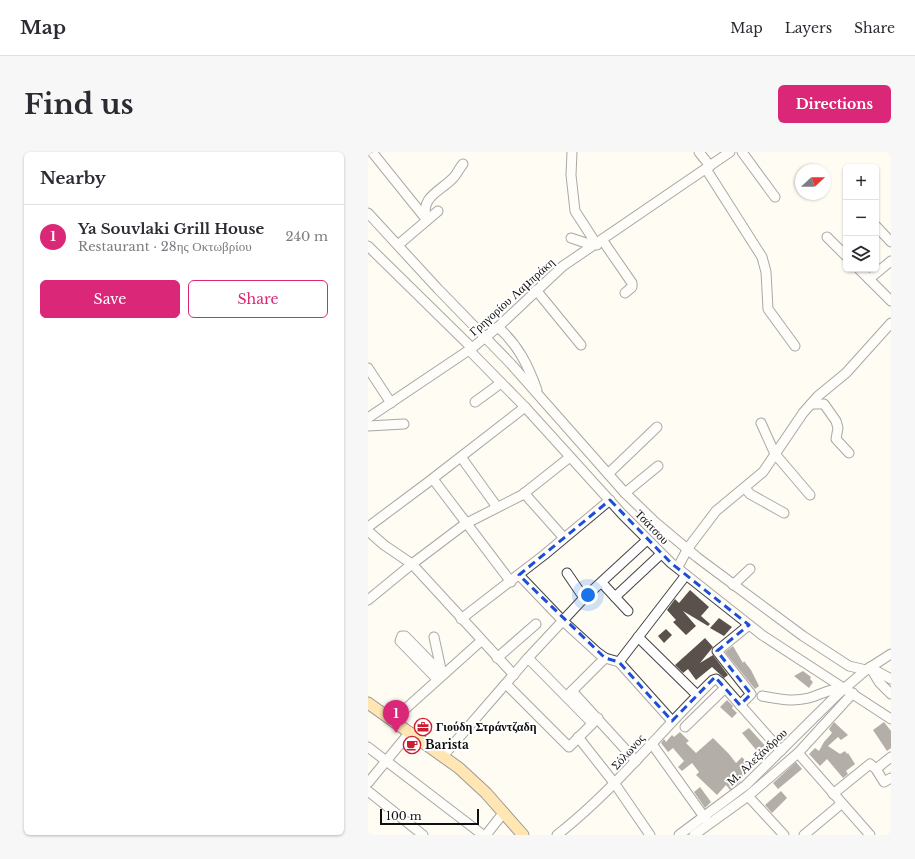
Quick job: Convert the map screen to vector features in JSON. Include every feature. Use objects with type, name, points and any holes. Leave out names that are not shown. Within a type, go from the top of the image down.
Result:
[{"type":"main road","points":[[368,703],[443,756],[475,783],[504,812],[523,835]]},
{"type":"street","points":[[372,152],[426,219]]},
{"type":"street","points":[[572,152],[571,175],[575,211],[580,221],[632,283],[632,287],[624,293]]},
{"type":"street","points":[[699,152],[762,257],[766,272],[768,309],[795,346]]},
{"type":"street","name":"Γρηγορίου Λαμπράκη","points":[[368,418],[471,349],[498,327],[563,266],[599,243],[730,152]]},
{"type":"street","points":[[742,152],[775,197]]},
{"type":"street","points":[[426,219],[425,206],[429,199],[454,178],[463,164]]},
{"type":"street","points":[[398,245],[426,219],[438,211]]},
{"type":"street","points":[[368,213],[438,289],[486,337],[625,493],[656,522],[698,558],[733,585],[836,659],[849,666],[868,669],[891,679]]},
{"type":"street","points":[[879,229],[891,242]]},
{"type":"street","points":[[827,236],[843,253]]},
{"type":"street","points":[[571,238],[586,243],[599,243]]},
{"type":"street","name":"Τσάτσου","points":[[368,246],[471,349],[661,554],[748,625],[891,719]]},
{"type":"street","points":[[869,279],[891,261]]},
{"type":"street","points":[[862,272],[891,301]]},
{"type":"street","points":[[536,290],[582,345]]},
{"type":"street","points":[[678,567],[688,548],[716,511],[763,472],[797,420],[811,404],[846,373],[891,323]]},
{"type":"street","points":[[498,327],[516,345],[522,355],[538,395]]},
{"type":"street","points":[[368,368],[390,403]]},
{"type":"street","points":[[475,402],[501,382]]},
{"type":"street","points":[[811,404],[824,404],[829,409],[838,428],[836,439],[849,453]]},
{"type":"street","points":[[368,526],[433,479],[525,407]]},
{"type":"street","points":[[761,423],[774,454],[810,495]]},
{"type":"street","points":[[368,426],[404,424]]},
{"type":"street","points":[[608,474],[657,427]]},
{"type":"street","points":[[461,457],[497,507]]},
{"type":"street","points":[[368,600],[412,564],[466,524],[524,494],[570,457]]},
{"type":"street","points":[[625,493],[658,466]]},
{"type":"street","points":[[433,479],[510,582]]},
{"type":"street","points":[[745,488],[750,494],[784,513]]},
{"type":"street","points":[[524,494],[564,538]]},
{"type":"street","points":[[461,619],[510,582],[610,500]]},
{"type":"street","points":[[368,531],[384,545],[412,564],[481,641],[514,675]]},
{"type":"street","points":[[443,756],[528,658],[584,598],[648,540]]},
{"type":"street","points":[[615,597],[661,554]]},
{"type":"street","points":[[733,585],[750,569]]},
{"type":"street","points":[[567,573],[584,598]]},
{"type":"street","points":[[518,575],[563,621],[605,658],[619,662],[674,719],[687,730],[725,688],[781,751]]},
{"type":"street","points":[[619,662],[686,575]]},
{"type":"street","points":[[602,583],[628,611]]},
{"type":"street","points":[[498,658],[536,624]]},
{"type":"street","points":[[740,705],[751,694],[717,651],[748,625]]},
{"type":"street","points":[[402,636],[405,636],[440,676],[400,642],[399,639],[402,636]]},
{"type":"street","points":[[434,637],[440,676]]},
{"type":"street","points":[[638,637],[697,695]]},
{"type":"street","points":[[393,720],[440,676],[481,641]]},
{"type":"street","points":[[762,696],[785,700],[800,700],[836,689],[849,691],[868,669],[891,654]]},
{"type":"street","points":[[528,658],[569,694],[636,761]]},
{"type":"street","points":[[569,694],[605,658]]},
{"type":"street","points":[[868,669],[891,694]]},
{"type":"street","name":"Σόλωνος","points":[[557,835],[575,822],[615,784],[674,719],[713,680],[716,679],[725,688]]},
{"type":"street","points":[[506,684],[569,747],[595,720]]},
{"type":"street","name":"Μ. Αλεξάνδρου","points":[[694,835],[781,751],[849,691]]},
{"type":"street","name":"Μ. Αλεξάνδρου","points":[[680,835],[707,821],[748,796],[798,753],[849,691]]},
{"type":"street","points":[[368,783],[410,732]]},
{"type":"street","points":[[578,737],[615,784],[650,835]]},
{"type":"street","points":[[652,744],[707,821]]},
{"type":"street","points":[[368,747],[484,835],[504,812]]},
{"type":"street","points":[[798,753],[841,804],[870,835]]},
{"type":"street","points":[[876,769],[891,757]]},
{"type":"street","points":[[833,794],[868,765],[872,764],[884,782],[891,778]]},
{"type":"street","points":[[368,791],[423,835]]},
{"type":"street","points":[[748,796],[784,835]]},
{"type":"street","points":[[804,835],[841,804]]},
{"type":"highlighted area","points":[[610,500],[671,563],[749,625],[717,651],[751,694],[740,705],[715,677],[672,721],[619,662],[605,658],[519,575]]},
{"type":"building","points":[[690,590],[709,607],[701,616],[710,624],[708,626],[683,611],[696,626],[686,635],[673,622],[676,620],[667,610],[675,599],[679,603]]},
{"type":"building","points":[[719,618],[732,627],[724,636],[710,628]]},
{"type":"building","points":[[666,629],[672,635],[664,643],[658,636]]},
{"type":"building","points":[[705,638],[713,647],[700,663],[713,655],[728,675],[724,678],[712,667],[696,680],[688,669],[683,673],[675,665]]},
{"type":"building","points":[[733,646],[743,663],[744,661],[751,670],[759,686],[755,689],[725,652]]},
{"type":"building","points":[[803,671],[811,677],[810,679],[813,682],[809,688],[794,676]]},
{"type":"building","points":[[727,700],[737,713],[732,718],[720,707]]},
{"type":"building","points":[[834,722],[848,735],[841,740],[838,737],[828,746],[840,754],[845,751],[847,754],[848,753],[855,764],[846,771],[848,774],[843,778],[827,759],[820,766],[809,754],[815,748],[819,751],[824,742],[832,733],[829,729]]},
{"type":"building","points":[[884,722],[891,731],[891,748],[887,751],[873,730]]},
{"type":"building","points":[[749,728],[769,750],[762,757],[742,733]]},
{"type":"building","points":[[680,732],[689,741],[686,743],[696,753],[713,738],[736,763],[742,757],[749,765],[744,775],[738,779],[741,781],[730,790],[726,785],[717,795],[696,775],[699,772],[692,763],[682,771],[678,767],[684,761],[673,748],[668,752],[661,743],[664,739],[666,742],[672,735],[674,737]]},
{"type":"building","points":[[796,762],[802,769],[778,789],[773,783]]},
{"type":"building","points":[[700,787],[711,802],[705,808],[694,792]]},
{"type":"building","points":[[781,791],[787,798],[772,813],[765,805]]},
{"type":"place","name":"Γιούδη Στράντζαδη","points":[[423,727]]},
{"type":"place","name":"Ya Souvlaki Grill House","points":[[396,733]]},
{"type":"place","name":"Barista","points":[[412,745]]}]
